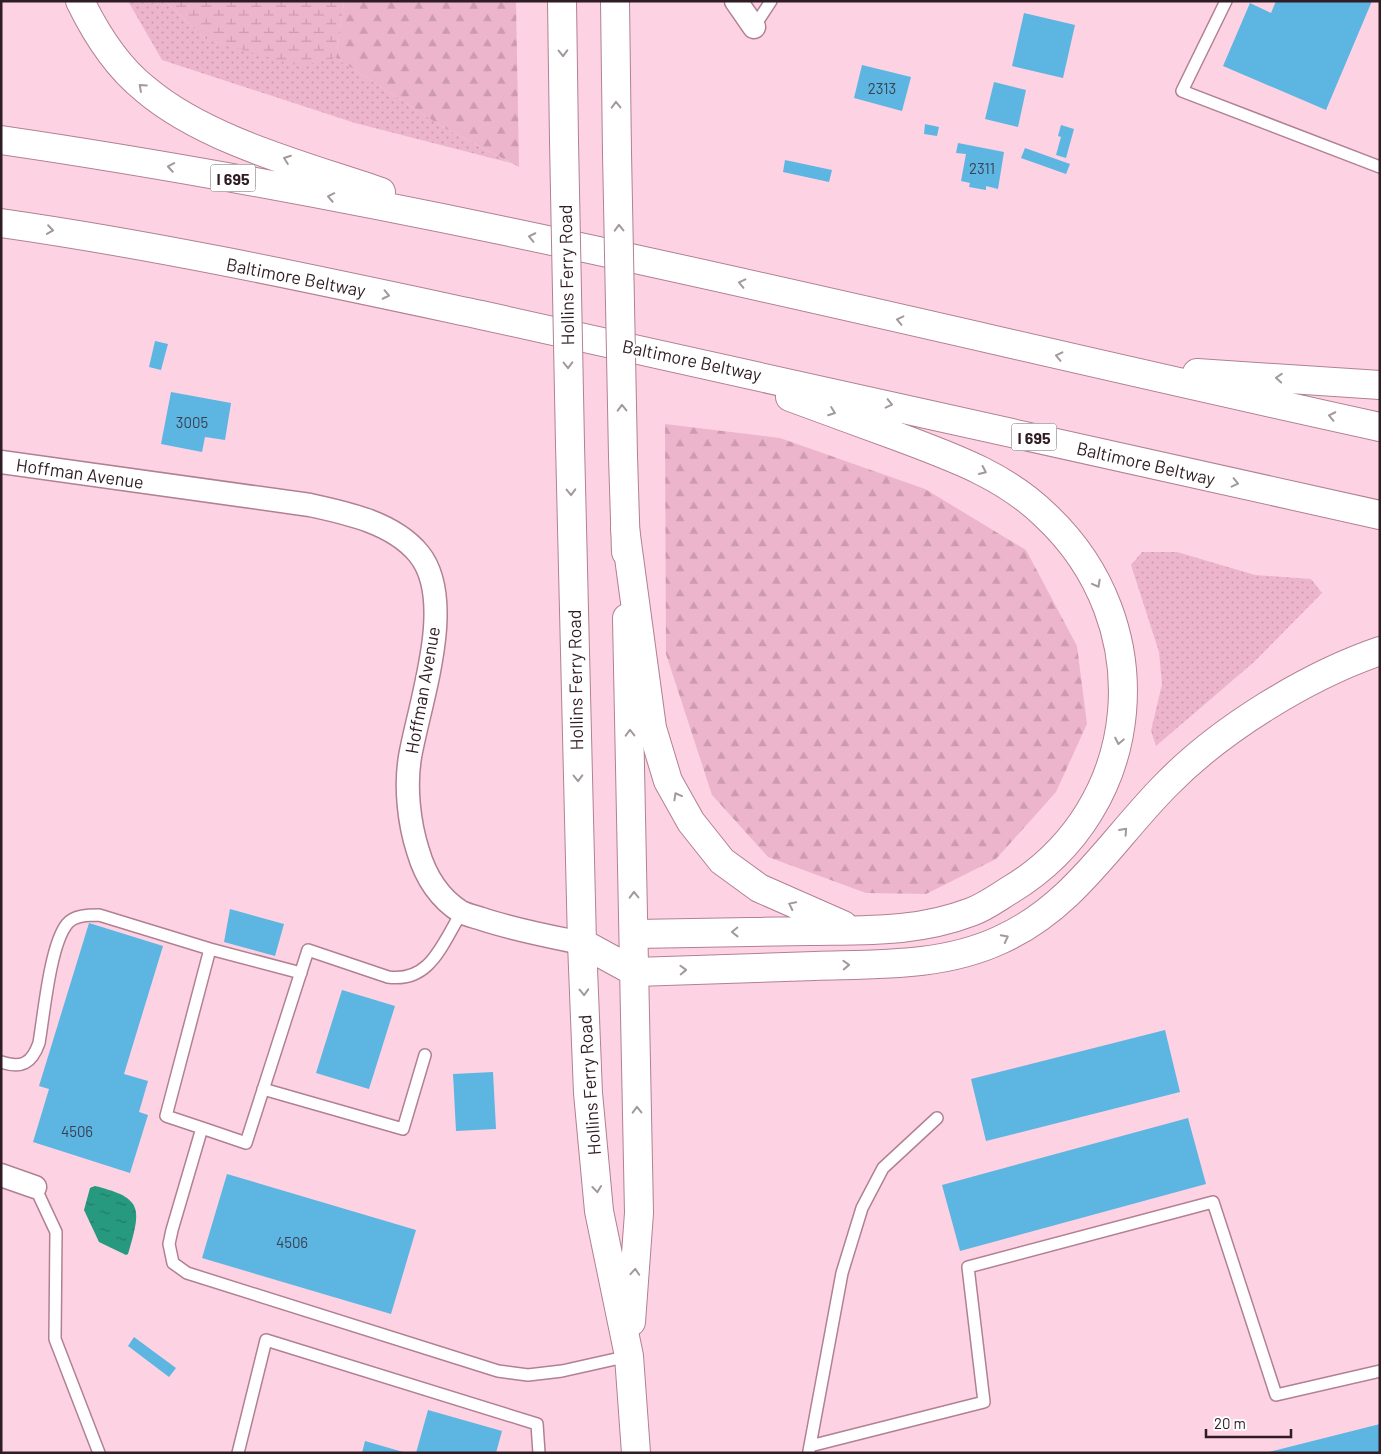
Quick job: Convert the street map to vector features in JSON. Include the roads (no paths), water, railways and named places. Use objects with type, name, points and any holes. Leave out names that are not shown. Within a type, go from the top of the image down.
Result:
[{"type":"main road","points":[[80,1],[93,26],[116,61],[144,89],[178,114],[256,148],[465,222]]},
{"type":"main road","name":"Hollins Ferry Road","points":[[615,1],[622,456],[639,1213],[629,1356]]},
{"type":"main road","name":"Hollins Ferry Road","points":[[562,2],[570,444],[582,943],[588,1093],[599,1211],[629,1356],[636,1453]]},
{"type":"main road","name":"I 695","points":[[1,140],[208,174],[465,222],[1380,427]]},
{"type":"main road","name":"Baltimore Beltway","points":[[1,223],[68,233],[331,283],[688,359],[1380,515]]},
{"type":"main road","points":[[582,943],[634,934],[917,928],[975,910],[1030,878],[1054,858],[1071,839],[1092,806],[1107,776],[1118,746],[1124,710],[1118,635],[1105,600],[1090,571],[1071,543],[1046,515],[996,477],[941,453],[688,359]]},
{"type":"main road","points":[[1106,367],[1380,384]]},
{"type":"main road","points":[[625,528],[652,728],[668,781],[691,822],[722,861],[759,888],[800,908],[854,930]]},
{"type":"main road","points":[[582,943],[635,972],[906,963],[976,949],[1000,940],[1027,926],[1060,903],[1168,783],[1206,749],[1270,704],[1354,660],[1380,651]]},
{"type":"street","points":[[736,1],[754,27]]},
{"type":"street","name":"Hoffman Avenue","points":[[1,462],[310,505],[350,514],[380,526],[399,537],[419,554],[431,577],[435,610],[433,649],[410,759],[409,797],[413,836],[423,869],[440,893],[462,912],[511,929],[582,943]]},
{"type":"street","points":[[1,1175],[35,1187]]},
{"type":"lane","points":[[754,27],[771,1]]},
{"type":"lane","points":[[1226,1],[1182,92],[1380,167]]},
{"type":"lane","points":[[210,949],[166,1116],[246,1143],[308,950],[388,977],[400,979],[414,976],[427,968],[462,912]]},
{"type":"lane","points":[[1,1062],[18,1066],[28,1063],[34,1056],[39,1043],[58,942],[67,922],[84,914],[99,915],[210,949],[301,973]]},
{"type":"lane","points":[[263,1088],[403,1129],[425,1055]]},
{"type":"lane","points":[[937,1118],[883,1168],[862,1208],[842,1273],[809,1450],[984,1402],[968,1267],[1213,1202],[1276,1395],[1380,1370]]},
{"type":"lane","points":[[202,1128],[169,1244],[172,1263],[187,1273],[498,1371],[528,1375],[629,1356]]},
{"type":"lane","points":[[35,1187],[56,1232],[55,1340],[99,1453]]},
{"type":"lane","points":[[238,1453],[266,1340],[537,1424],[539,1453]]},
{"type":"water","points":[[95,1186],[123,1195],[135,1208],[135,1226],[128,1254],[126,1255],[99,1242],[84,1210],[90,1188]]}]
